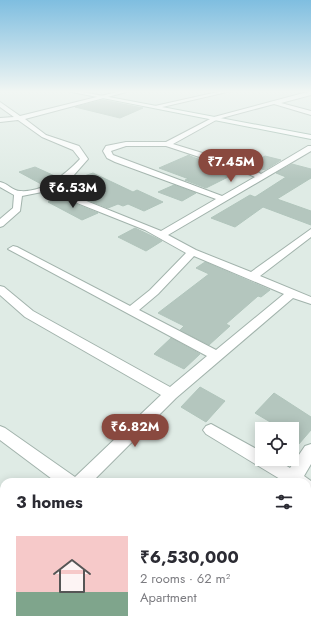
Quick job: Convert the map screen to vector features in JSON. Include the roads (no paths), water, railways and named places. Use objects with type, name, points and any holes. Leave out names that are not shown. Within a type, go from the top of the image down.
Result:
[{"type":"street","points":[[0,184],[18,194],[48,188],[70,174],[84,159],[76,148],[44,136],[25,121]]},
{"type":"street","points":[[167,144],[211,121]]},
{"type":"street","points":[[229,121],[311,137]]},
{"type":"street","points":[[223,199],[118,160],[110,156],[107,151],[109,148],[126,144],[167,144],[245,169],[262,177]]},
{"type":"street","points":[[161,235],[311,148]]},
{"type":"street","points":[[48,188],[148,228],[192,252],[311,301]]},
{"type":"street","points":[[0,224],[4,215],[17,209],[18,194]]},
{"type":"street","points":[[252,277],[311,232]]},
{"type":"street","points":[[13,249],[217,356]]},
{"type":"street","points":[[131,311],[154,292],[192,252]]},
{"type":"street","points":[[0,289],[29,314],[171,394]]},
{"type":"street","points":[[84,478],[171,394],[292,293]]},
{"type":"street","points":[[211,430],[293,478]]},
{"type":"street","points":[[0,432],[63,478]]},
{"type":"street","points":[[301,478],[311,451]]}]
